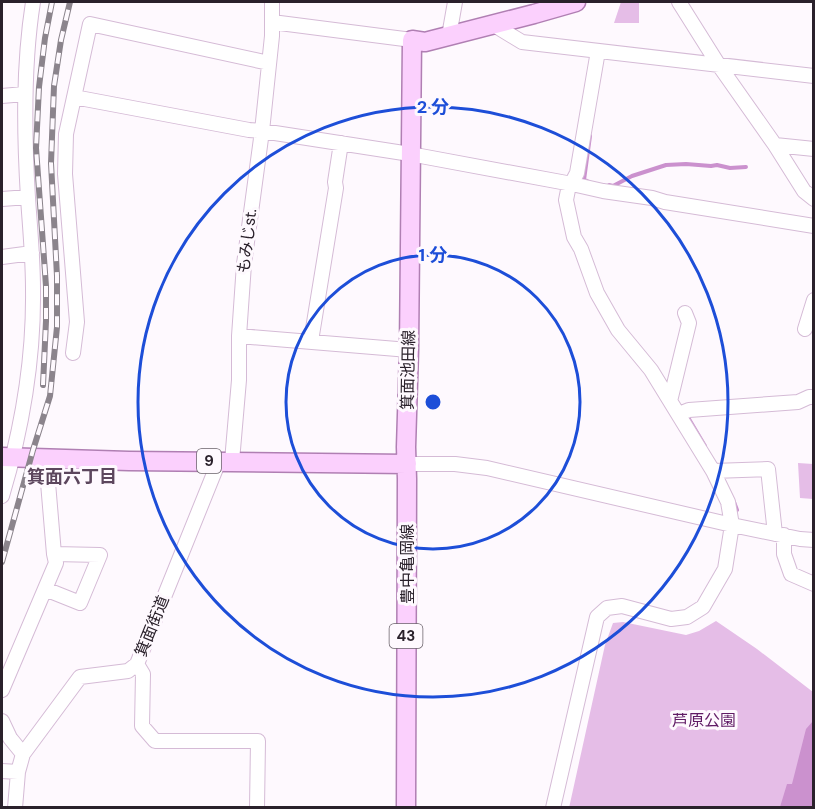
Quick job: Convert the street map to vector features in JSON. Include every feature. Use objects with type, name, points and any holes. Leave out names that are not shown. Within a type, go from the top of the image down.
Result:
[{"type":"main road","points":[[412,40],[425,42],[576,2]]},
{"type":"main road","name":"箕面池田線","points":[[407,464],[412,40]]},
{"type":"main road","name":"9","points":[[7,458],[407,464]]},
{"type":"main road","name":"豊中亀岡線","points":[[406,807],[407,464]]},
{"type":"street","points":[[2,496],[7,458],[22,418],[32,342],[32,253],[24,94],[33,2]]},
{"type":"street","points":[[272,2],[272,22],[412,40]]},
{"type":"street","points":[[448,36],[455,2]]},
{"type":"street","points":[[679,2],[804,191],[813,199]]},
{"type":"street","name":"もみじst.","points":[[225,461],[239,380],[239,336],[244,264],[262,131],[272,22]]},
{"type":"street","points":[[73,353],[77,322],[65,174],[66,134],[90,24],[269,63]]},
{"type":"street","points":[[494,24],[522,42],[813,76]]},
{"type":"street","points":[[554,807],[597,618],[607,608],[622,606],[671,619],[687,618],[703,607],[725,569],[732,525],[728,502],[713,471],[651,370],[618,330],[597,293],[581,249],[574,237],[566,200],[568,190],[578,173],[598,51]]},
{"type":"street","points":[[2,96],[24,94]]},
{"type":"street","points":[[74,97],[249,130],[410,154],[603,191],[813,226]]},
{"type":"street","points":[[311,341],[336,188],[340,143]]},
{"type":"street","points":[[775,145],[813,149]]},
{"type":"street","points":[[2,200],[28,197]]},
{"type":"street","points":[[2,257],[32,253]]},
{"type":"street","points":[[805,329],[813,300]]},
{"type":"street","points":[[670,401],[689,323],[685,313]]},
{"type":"street","points":[[239,336],[409,350]]},
{"type":"street","points":[[679,414],[689,410],[798,402],[813,397]]},
{"type":"street","points":[[2,690],[57,563],[54,554],[46,459]]},
{"type":"street","name":"箕面街道","points":[[15,807],[18,772],[23,754],[80,677],[128,671],[137,664],[225,461]]},
{"type":"street","points":[[407,464],[455,464],[487,468],[732,525],[813,540]]},
{"type":"street","points":[[713,471],[768,469],[784,554],[791,574],[813,584]]},
{"type":"street","points":[[45,589],[80,603],[100,555],[54,554]]},
{"type":"street","points":[[137,664],[143,674],[142,726],[155,741],[258,741],[257,807]]},
{"type":"street","points":[[2,720],[10,738],[23,754]]},
{"type":"street","points":[[2,771],[18,772]]},
{"type":"green space","points":[[621,2],[639,2],[639,23],[614,23]]},
{"type":"green space","points":[[798,463],[813,464],[813,499],[800,498]]},
{"type":"green space","name":"芦原公園","points":[[716,621],[813,692],[813,807],[569,808],[605,645],[613,623],[623,622],[686,635],[699,631]]},
{"type":"shaded area","points":[[813,721],[813,807],[780,807],[787,784],[792,784],[806,729]]},
{"type":"waterway","points":[[587,181],[584,180],[590,136]]},
{"type":"waterway","points":[[609,185],[613,186],[632,176],[666,165],[746,167]]},
{"type":"waterway","points":[[689,419],[705,446]]},
{"type":"waterway","points":[[734,502],[737,510]]},
{"type":"railway","points":[[43,385],[46,286],[36,148],[39,87],[52,2]]},
{"type":"railway","points":[[2,562],[50,396],[57,327],[57,276],[51,163],[54,86],[70,2]]},
{"type":"district","name":"箕面六丁目","points":[[72,477]]}]
